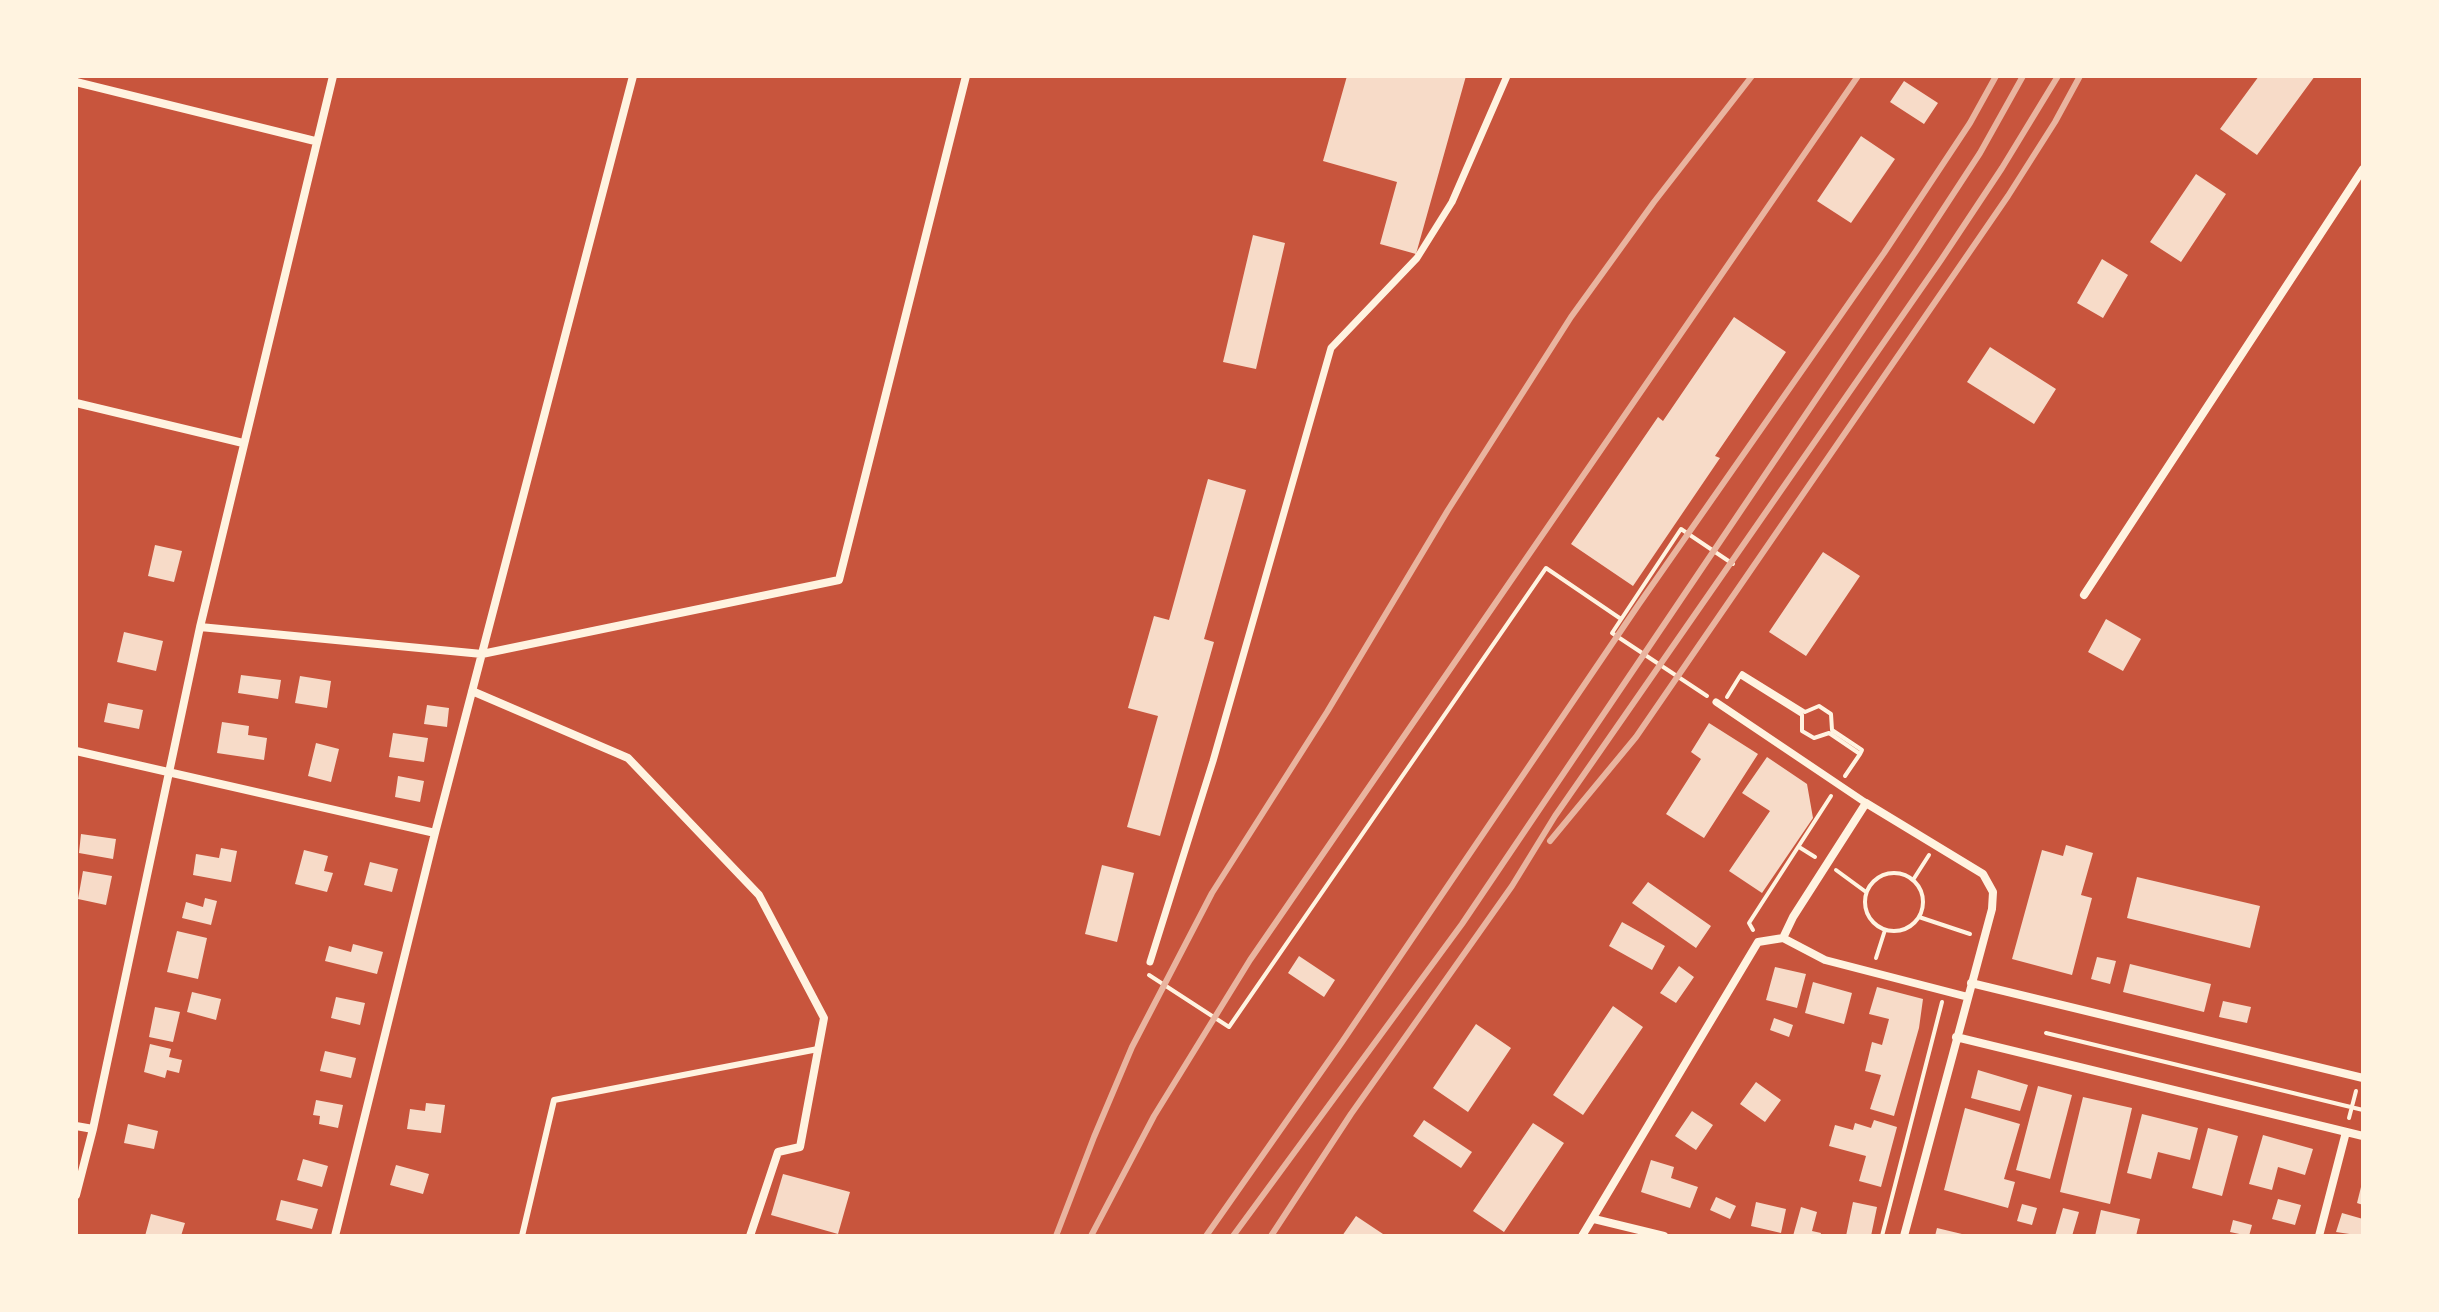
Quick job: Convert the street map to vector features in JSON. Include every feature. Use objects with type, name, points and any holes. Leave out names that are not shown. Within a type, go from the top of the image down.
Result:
[{"type":"street","points":[[76,1195],[93,1129],[200,627],[333,76]]},
{"type":"street","points":[[335,1236],[435,833],[633,76]]},
{"type":"street","points":[[200,627],[482,654],[839,580],[966,76]]},
{"type":"street","points":[[1150,962],[1213,761],[1331,348],[1417,258],[1452,202],[1507,76]]},
{"type":"street","points":[[76,82],[315,141]]},
{"type":"street","points":[[2084,595],[2358,185],[2363,169]]},
{"type":"street","points":[[76,403],[243,443]]},
{"type":"street","points":[[472,691],[628,758],[759,895],[824,1018],[800,1147],[778,1152],[750,1236]]},
{"type":"street","points":[[1718,704],[1866,803],[1983,874],[1993,892],[1992,909],[1904,1236]]},
{"type":"street","points":[[76,751],[435,833]]},
{"type":"street","points":[[1783,938],[1793,917],[1866,803]]},
{"type":"street","points":[[1582,1236],[1758,942],[1783,938],[1825,960],[1968,997]]},
{"type":"street","points":[[1971,983],[2362,1078],[2363,1066]]},
{"type":"street","points":[[1956,1037],[2363,1136]]},
{"type":"street","points":[[76,1126],[93,1129]]},
{"type":"street","points":[[2319,1236],[2346,1132]]},
{"type":"street","points":[[1594,1219],[1664,1236]]},
{"type":"lane","points":[[522,1236],[554,1100],[818,1049]]},
{"type":"path","points":[[1733,564],[1681,529],[1612,633],[1718,704],[1742,673],[1805,712],[1819,706],[1831,714],[1832,730],[1862,750],[1749,923],[1758,942]]},
{"type":"path","points":[[1150,962],[1146,973],[1229,1027],[1546,568],[1621,619]]},
{"type":"path","points":[[1740,676],[1802,715],[1802,731],[1814,738],[1829,733],[1860,754]]},
{"type":"path","points":[[1913,880],[1936,844]]},
{"type":"path","points":[[1828,865],[1866,892]]},
{"type":"path","points":[[1895,873],[1913,880],[1923,897],[1919,917],[1904,929],[1885,930],[1870,919],[1866,911],[1866,892],[1871,884],[1886,874],[1895,873]]},
{"type":"path","points":[[1919,917],[1984,938]]},
{"type":"path","points":[[1872,973],[1885,930]]},
{"type":"path","points":[[1882,1236],[1945,991]]},
{"type":"path","points":[[2046,1033],[2363,1110]]},
{"type":"path","points":[[2346,1132],[2362,1078]]},
{"type":"building","points":[[1347,76],[1466,76],[1416,254],[1380,244],[1397,182],[1323,161]]},
{"type":"building","points":[[2259,76],[2315,76],[2257,155],[2220,129]]},
{"type":"building","points":[[1904,81],[1938,103],[1924,124],[1890,102]]},
{"type":"building","points":[[1861,136],[1895,159],[1851,223],[1817,201]]},
{"type":"building","points":[[2196,174],[2226,194],[2181,262],[2150,242]]},
{"type":"building","points":[[1253,235],[1285,243],[1256,369],[1223,362]]},
{"type":"building","points":[[2102,259],[2128,275],[2103,318],[2077,303]]},
{"type":"building","points":[[1734,317],[1786,352],[1715,456],[1720,458],[1633,586],[1571,544],[1658,417],[1663,421]]},
{"type":"building","points":[[1990,347],[2056,389],[2034,424],[1967,382]]},
{"type":"building","points":[[1208,479],[1246,490],[1204,639],[1214,642],[1160,836],[1127,827],[1158,716],[1128,708],[1154,616],[1169,620]]},
{"type":"building","points":[[155,545],[182,551],[174,582],[148,576]]},
{"type":"building","points":[[1823,552],[1860,576],[1806,656],[1769,632]]},
{"type":"building","points":[[2106,619],[2141,639],[2123,671],[2088,652]]},
{"type":"building","points":[[124,632],[163,641],[156,671],[117,662]]},
{"type":"building","points":[[241,675],[281,680],[278,699],[238,693]]},
{"type":"building","points":[[300,676],[331,681],[327,708],[295,703]]},
{"type":"building","points":[[108,703],[143,710],[139,729],[104,722]]},
{"type":"building","points":[[427,705],[449,708],[447,727],[424,724]]},
{"type":"building","points":[[222,722],[249,726],[248,735],[267,738],[264,760],[217,753]]},
{"type":"building","points":[[1709,723],[1758,754],[1704,838],[1666,814],[1701,759],[1691,752]]},
{"type":"building","points":[[393,733],[428,738],[424,762],[389,757]]},
{"type":"building","points":[[316,743],[339,749],[331,782],[308,776]]},
{"type":"building","points":[[1767,757],[1807,784],[1813,818],[1762,893],[1729,871],[1770,811],[1742,793]]},
{"type":"building","points":[[398,776],[424,781],[420,802],[395,797]]},
{"type":"building","points":[[81,834],[116,839],[113,859],[79,853]]},
{"type":"building","points":[[2066,845],[2093,853],[2081,895],[2092,898],[2072,975],[2012,959],[2042,850],[2063,856]]},
{"type":"building","points":[[221,848],[237,851],[231,882],[193,875],[196,854],[219,858]]},
{"type":"building","points":[[304,850],[328,856],[324,871],[333,873],[327,892],[295,884]]},
{"type":"building","points":[[370,862],[398,869],[392,892],[364,885]]},
{"type":"building","points":[[1102,865],[1134,873],[1117,942],[1085,934]]},
{"type":"building","points":[[83,871],[112,876],[106,905],[78,899]]},
{"type":"building","points":[[2137,877],[2260,906],[2250,948],[2127,918]]},
{"type":"building","points":[[1648,882],[1711,926],[1696,948],[1632,903]]},
{"type":"building","points":[[205,898],[217,901],[211,925],[182,918],[186,902],[203,907]]},
{"type":"building","points":[[1622,922],[1665,946],[1652,970],[1609,946]]},
{"type":"building","points":[[177,931],[207,938],[198,979],[167,972]]},
{"type":"building","points":[[353,944],[383,952],[377,974],[325,961],[329,946],[351,952]]},
{"type":"building","points":[[1299,956],[1335,980],[1324,997],[1288,973]]},
{"type":"building","points":[[2097,957],[2116,961],[2110,984],[2091,979]]},
{"type":"building","points":[[2130,964],[2211,984],[2204,1012],[2123,992]]},
{"type":"building","points":[[1679,966],[1694,977],[1676,1003],[1660,993]]},
{"type":"building","points":[[1775,967],[1806,974],[1797,1008],[1766,1000]]},
{"type":"building","points":[[1813,982],[1852,993],[1844,1024],[1805,1013]]},
{"type":"building","points":[[1877,987],[1923,999],[1919,1028],[1894,1116],[1870,1109],[1881,1075],[1865,1071],[1872,1042],[1882,1045],[1889,1019],[1869,1014]]},
{"type":"building","points":[[192,992],[221,999],[216,1020],[187,1012]]},
{"type":"building","points":[[336,997],[365,1003],[360,1025],[331,1018]]},
{"type":"building","points":[[2223,1001],[2251,1007],[2247,1023],[2219,1017]]},
{"type":"building","points":[[1613,1006],[1643,1027],[1583,1115],[1553,1095]]},
{"type":"building","points":[[155,1007],[180,1012],[173,1042],[149,1037]]},
{"type":"building","points":[[1774,1018],[1793,1025],[1789,1037],[1770,1030]]},
{"type":"building","points":[[1476,1024],[1511,1048],[1468,1112],[1433,1088]]},
{"type":"building","points":[[150,1044],[171,1049],[169,1057],[182,1060],[179,1073],[167,1070],[165,1078],[144,1072]]},
{"type":"building","points":[[325,1051],[356,1058],[351,1078],[320,1071]]},
{"type":"building","points":[[1978,1070],[2028,1085],[2020,1111],[1971,1098]]},
{"type":"building","points":[[1756,1082],[1781,1100],[1765,1122],[1740,1104]]},
{"type":"building","points":[[2038,1086],[2072,1095],[2050,1179],[2016,1170]]},
{"type":"building","points":[[2083,1097],[2132,1108],[2110,1204],[2060,1192]]},
{"type":"building","points":[[316,1100],[343,1105],[338,1128],[319,1124],[320,1116],[313,1115]]},
{"type":"building","points":[[426,1103],[445,1105],[441,1133],[407,1129],[410,1109],[425,1111]]},
{"type":"building","points":[[1965,1108],[2020,1124],[2004,1179],[2015,1182],[2008,1208],[1944,1190]]},
{"type":"building","points":[[1692,1111],[1713,1125],[1696,1150],[1675,1136]]},
{"type":"building","points":[[2142,1114],[2198,1128],[2190,1160],[2158,1152],[2151,1179],[2127,1173]]},
{"type":"building","points":[[1424,1120],[1472,1152],[1461,1168],[1413,1136]]},
{"type":"building","points":[[1874,1120],[1897,1127],[1881,1187],[1859,1181],[1866,1156],[1829,1146],[1835,1125],[1853,1130],[1855,1123],[1871,1128]]},
{"type":"building","points":[[1533,1123],[1564,1143],[1504,1232],[1473,1211]]},
{"type":"building","points":[[128,1124],[158,1131],[154,1149],[124,1143]]},
{"type":"building","points":[[2208,1128],[2238,1136],[2222,1196],[2192,1188]]},
{"type":"building","points":[[2263,1135],[2313,1149],[2305,1175],[2278,1167],[2272,1190],[2249,1184]]},
{"type":"building","points":[[303,1159],[328,1166],[322,1187],[297,1180]]},
{"type":"building","points":[[1651,1160],[1674,1167],[1671,1178],[1698,1187],[1690,1208],[1641,1192]]},
{"type":"building","points":[[396,1165],[429,1174],[423,1194],[390,1185]]},
{"type":"building","points":[[783,1174],[850,1192],[838,1234],[771,1215]]},
{"type":"building","points":[[2363,1183],[2363,1205],[2357,1203]]},
{"type":"building","points":[[1716,1197],[1736,1206],[1730,1219],[1710,1210]]},
{"type":"building","points":[[2278,1199],[2301,1205],[2295,1225],[2272,1219]]},
{"type":"building","points":[[281,1200],[318,1209],[312,1229],[276,1220]]},
{"type":"building","points":[[1756,1202],[1786,1209],[1781,1233],[1751,1226]]},
{"type":"building","points":[[1853,1202],[1877,1207],[1871,1236],[1846,1236]]},
{"type":"building","points":[[2022,1204],[2037,1208],[2032,1225],[2017,1221]]},
{"type":"building","points":[[1801,1207],[1817,1212],[1812,1231],[1821,1233],[1820,1236],[1793,1236]]},
{"type":"building","points":[[2063,1208],[2079,1212],[2072,1236],[2055,1236]]},
{"type":"building","points":[[2101,1210],[2140,1219],[2136,1236],[2095,1236]]},
{"type":"building","points":[[2342,1213],[2363,1219],[2363,1236],[2336,1232]]},
{"type":"building","points":[[151,1214],[185,1223],[181,1236],[145,1236]]},
{"type":"building","points":[[1356,1216],[1386,1236],[1342,1236]]},
{"type":"building","points":[[2233,1220],[2252,1225],[2249,1236],[2230,1232]]},
{"type":"building","points":[[1937,1228],[1966,1235],[1935,1236]]},
{"type":"railway","points":[[1056,1236],[1132,1047],[1212,893],[1571,317],[1654,202],[1752,76]]},
{"type":"railway","points":[[1091,1236],[1154,1116],[1250,960],[1858,76]]},
{"type":"railway","points":[[1206,1236],[1884,253],[1970,123],[1996,76]]},
{"type":"railway","points":[[1233,1236],[1462,924],[1916,251],[1980,153],[2023,76]]},
{"type":"railway","points":[[1271,1236],[1351,1114],[1512,886],[1555,816],[1941,260],[2058,76]]},
{"type":"railway","points":[[1550,841],[1636,737],[2008,196],[2080,76]]}]
